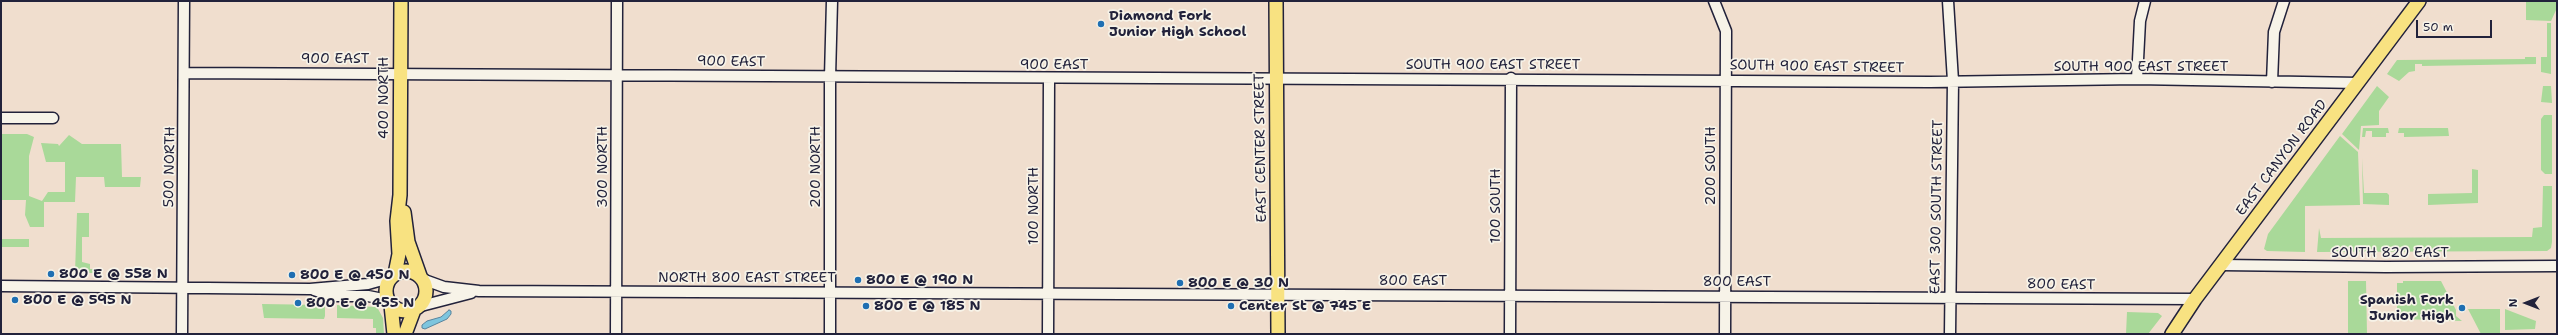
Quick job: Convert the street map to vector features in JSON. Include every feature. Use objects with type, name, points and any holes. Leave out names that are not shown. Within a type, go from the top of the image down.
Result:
[{"type":"main road","name":"400 NORTH","points":[[400,195],[401,1]]},
{"type":"main road","name":"EAST CENTER STREET","points":[[1276,1],[1278,334]]},
{"type":"main road","name":"EAST CANYON ROAD","points":[[2172,334],[2195,299],[2419,1]]},
{"type":"main road","points":[[394,334],[390,303],[386,290],[394,275],[399,254],[397,221],[400,195]]},
{"type":"main road","points":[[400,195],[408,242],[426,292],[405,334]]},
{"type":"main road","points":[[394,275],[406,271],[421,277]]},
{"type":"main road","points":[[390,303],[403,311],[417,308]]},
{"type":"street","name":"500 NORTH","points":[[182,334],[185,73],[184,1]]},
{"type":"street","name":"300 NORTH","points":[[616,334],[617,1]]},
{"type":"street","name":"200 NORTH","points":[[830,334],[830,77],[832,1]]},
{"type":"street","name":"200 SOUTH","points":[[1714,1],[1726,31],[1725,334]]},
{"type":"street","name":"EAST 300 SOUTH STREET","points":[[1948,1],[1953,81],[1950,334]]},
{"type":"street","points":[[2137,79],[2140,21],[2145,1]]},
{"type":"street","points":[[2272,82],[2274,32],[2284,1]]},
{"type":"street","name":"900 EAST","points":[[185,73],[617,74],[1049,79],[1276,79]]},
{"type":"street","name":"SOUTH 900 EAST STREET","points":[[1276,79],[1511,78],[1953,81],[2137,79],[2358,83]]},
{"type":"street","name":"100 SOUTH","points":[[1510,334],[1511,78]]},
{"type":"street","name":"100 NORTH","points":[[1048,334],[1049,79]]},
{"type":"street","points":[[1,118],[53,118]]},
{"type":"street","name":"SOUTH 820 EAST","points":[[2222,265],[2363,267],[2557,266]]},
{"type":"street","points":[[1,286],[310,289],[368,284],[394,275]]},
{"type":"street","points":[[421,277],[444,287],[479,292]]},
{"type":"street","points":[[310,289],[332,296],[368,296],[390,303]]},
{"type":"street","points":[[417,308],[479,292]]},
{"type":"street","name":"NORTH 800 EAST STREET","points":[[479,292],[1278,295]]},
{"type":"street","name":"800 EAST","points":[[1278,295],[2195,299]]},
{"type":"green space","points":[[2526,1],[2557,1],[2557,8],[2551,21],[2526,20]]},
{"type":"green space","points":[[2547,23],[2551,23],[2551,74],[2541,72],[2541,57],[2547,57]]},
{"type":"green space","points":[[2525,57],[2536,57],[2536,64],[2422,66],[2422,64],[2415,64],[2415,71],[2409,72],[2399,81],[2387,74],[2397,60],[2525,59]]},
{"type":"green space","points":[[2377,86],[2389,97],[2379,111],[2379,125],[2361,126],[2359,150],[2342,134]]},
{"type":"green space","points":[[2543,86],[2551,86],[2552,103],[2541,102]]},
{"type":"green space","points":[[2544,115],[2552,115],[2552,174],[2545,174],[2541,170],[2541,119]]},
{"type":"green space","points":[[2363,128],[2388,128],[2389,133],[2386,133],[2386,137],[2372,137],[2372,131],[2366,131],[2365,137],[2362,137]]},
{"type":"green space","points":[[2399,128],[2448,128],[2449,136],[2404,137],[2404,133],[2398,133]]},
{"type":"green space","points":[[1,134],[27,134],[34,137],[29,156],[29,196],[42,201],[48,192],[65,192],[65,162],[46,162],[41,143],[58,144],[59,146],[69,135],[82,144],[121,144],[122,177],[141,177],[140,187],[105,187],[104,177],[76,177],[75,202],[44,202],[44,227],[30,227],[25,215],[26,200],[1,200]]},
{"type":"green space","points":[[2340,136],[2358,152],[2360,205],[2305,206],[2305,252],[2267,251],[2264,249],[2268,234]]},
{"type":"green space","points":[[2362,158],[2364,193],[2387,193],[2389,195],[2389,205],[2363,204]]},
{"type":"green space","points":[[2472,169],[2478,170],[2478,203],[2428,205],[2428,194],[2472,193]]},
{"type":"green space","points":[[2543,186],[2552,186],[2552,242],[2551,248],[2547,251],[2317,252],[2319,228],[2321,238],[2532,237],[2533,228],[2542,227]]},
{"type":"green space","points":[[77,213],[89,213],[89,237],[82,237],[82,262],[90,264],[90,269],[96,269],[96,273],[75,273]]},
{"type":"green space","points":[[1,239],[29,239],[29,247],[1,247]]},
{"type":"green space","points":[[2348,281],[2366,281],[2367,334],[2348,334]]},
{"type":"green space","points":[[2403,281],[2441,281],[2456,310],[2456,316],[2462,321],[2400,319],[2397,314],[2397,283],[2403,283]]},
{"type":"green space","points":[[262,304],[325,305],[325,316],[324,319],[264,318]]},
{"type":"green space","points":[[337,305],[377,307],[383,318],[384,334],[376,334],[376,328],[373,328],[373,319],[337,318]]},
{"type":"green space","points":[[2468,309],[2500,309],[2500,334],[2481,334]]},
{"type":"green space","points":[[2505,309],[2536,321],[2535,329],[2505,330]]},
{"type":"green space","points":[[2127,312],[2158,313],[2162,316],[2148,334],[2126,334]]},
{"type":"water","points":[[449,310],[451,311],[451,314],[447,319],[425,329],[422,328],[422,325],[427,321],[441,317]]},
{"type":"place","name":"Diamond Fork Junior High School","points":[[1101,24]]},
{"type":"place","name":"800 E @ 558 N","points":[[51,274]]},
{"type":"place","name":"800 E @ 450 N","points":[[292,275]]},
{"type":"place","name":"800 E @ 190 N","points":[[858,280]]},
{"type":"place","name":"800 E @ 30 N","points":[[1180,283]]},
{"type":"place","name":"800 E @ 595 N","points":[[15,300]]},
{"type":"place","name":"800 E @ 455 N","points":[[298,303]]},
{"type":"place","name":"800 E @ 185 N","points":[[866,306]]},
{"type":"place","name":"Center St @ 745 E","points":[[1231,306]]},
{"type":"place","name":"Spanish Fork Junior High","points":[[2462,308]]}]
